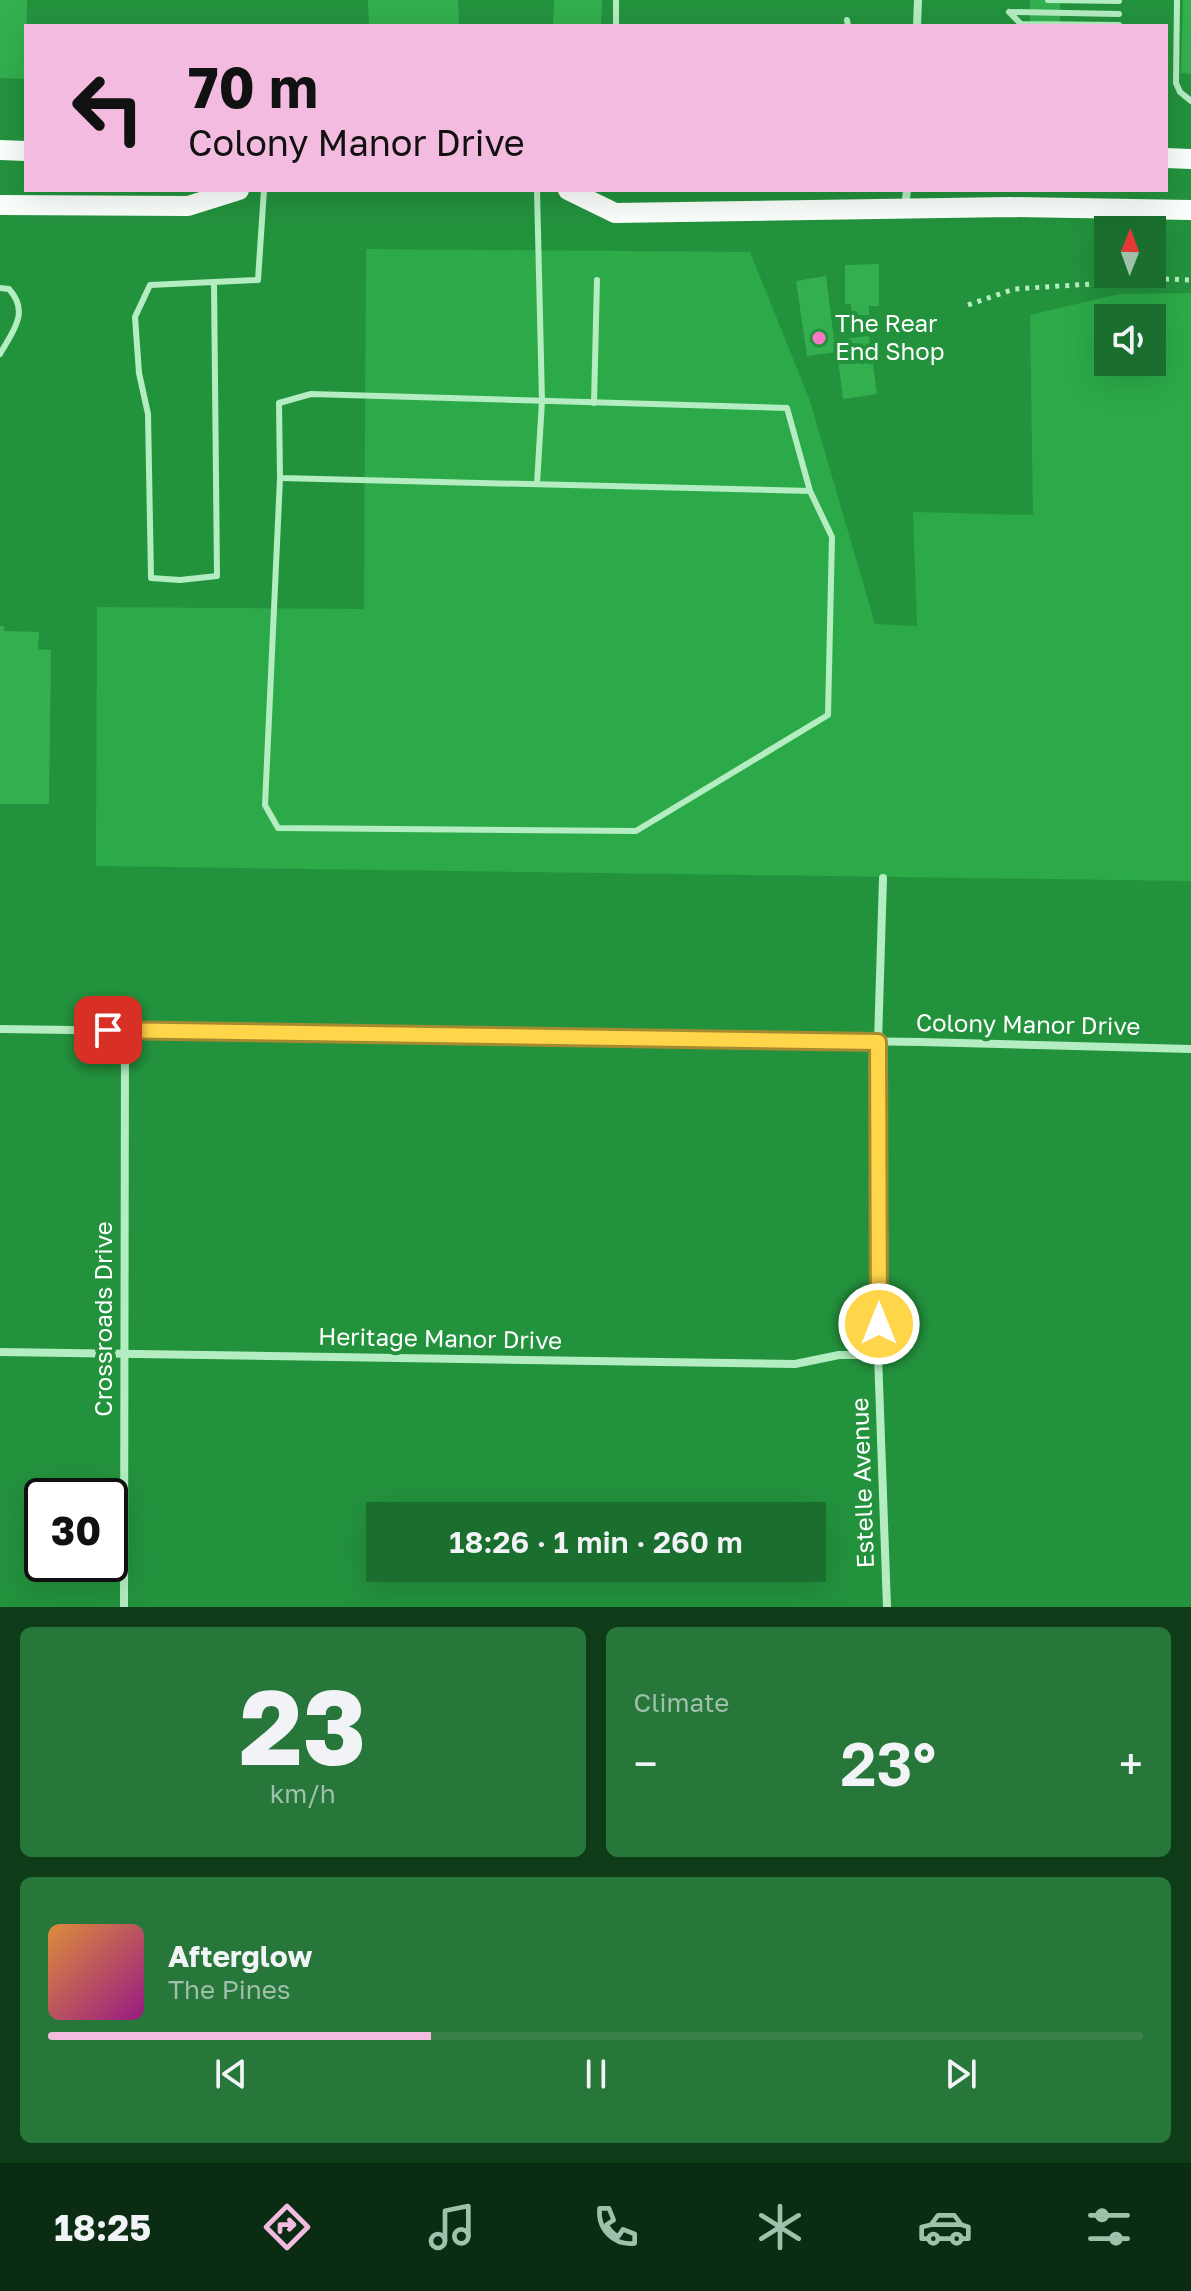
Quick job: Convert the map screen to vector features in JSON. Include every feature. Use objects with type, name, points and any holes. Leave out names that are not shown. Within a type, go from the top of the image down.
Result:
[{"type":"main road","points":[[0,150],[24,151]]},
{"type":"main road","points":[[1168,158],[1191,159]]},
{"type":"main road","points":[[0,205],[188,206],[233,192]]},
{"type":"main road","points":[[572,192],[615,213],[906,199],[1010,207],[1191,210]]},
{"type":"street","points":[[917,24],[918,0]]},
{"type":"street","name":"Estelle Avenue","points":[[883,878],[878,1042],[878,1355],[887,1607]]},
{"type":"street","name":"Colony Manor Drive","points":[[0,1029],[1191,1049]]},
{"type":"street","name":"Crossroads Drive","points":[[124,1607],[125,1031]]},
{"type":"street","name":"Heritage Manor Drive","points":[[0,1352],[795,1364],[839,1355],[878,1355]]},
{"type":"lane","points":[[616,0],[616,24]]},
{"type":"lane","points":[[1048,0],[1119,1]]},
{"type":"lane","points":[[1177,0],[1174,74],[1180,92],[1191,101]]},
{"type":"lane","points":[[1021,24],[1009,12],[1119,14]]},
{"type":"lane","points":[[214,282],[217,576],[180,580],[151,578],[148,414],[139,373],[135,317],[150,285],[214,282],[258,280],[264,192]]},
{"type":"lane","points":[[537,192],[542,401],[537,484]]},
{"type":"lane","points":[[594,403],[597,280]]},
{"type":"lane","points":[[0,288],[9,289],[18,298],[20,308],[14,330],[0,354]]},
{"type":"lane","points":[[311,394],[542,401],[787,408],[810,491],[832,537],[828,715],[636,831],[278,828],[265,805],[280,478],[279,403],[311,394]]},
{"type":"lane","points":[[280,478],[810,491]]},
{"type":"path","points":[[968,305],[1014,289],[1191,280]]},
{"type":"green space","points":[[366,249],[750,252],[810,401],[875,624],[917,626],[913,512],[1033,515],[1030,315],[1119,294],[1191,293],[1191,881],[96,866],[97,607],[364,609]]},
{"type":"building","points":[[0,0],[27,0],[24,79],[0,78]]},
{"type":"building","points":[[368,0],[458,0],[459,24],[369,24]]},
{"type":"building","points":[[554,0],[602,0],[601,24],[553,24]]},
{"type":"building","points":[[1030,0],[1060,0],[1060,24],[1030,24]]},
{"type":"building","points":[[1183,0],[1191,0],[1191,74],[1181,73]]},
{"type":"building","name":"The Rear End Shop","points":[[879,264],[879,306],[869,306],[869,315],[852,315],[851,304],[845,304],[845,265]]},
{"type":"building","name":"The Rear End Shop","points":[[826,276],[834,340],[869,336],[877,394],[843,399],[837,352],[807,356],[796,281]]},
{"type":"building","points":[[0,626],[4,626],[4,631],[39,632],[38,649],[51,650],[49,804],[0,804]]},
{"type":"place","name":"The Rear End Shop","points":[[819,338]]},
{"type":"route","points":[[108,1030],[878,1042],[879,1324]]}]
